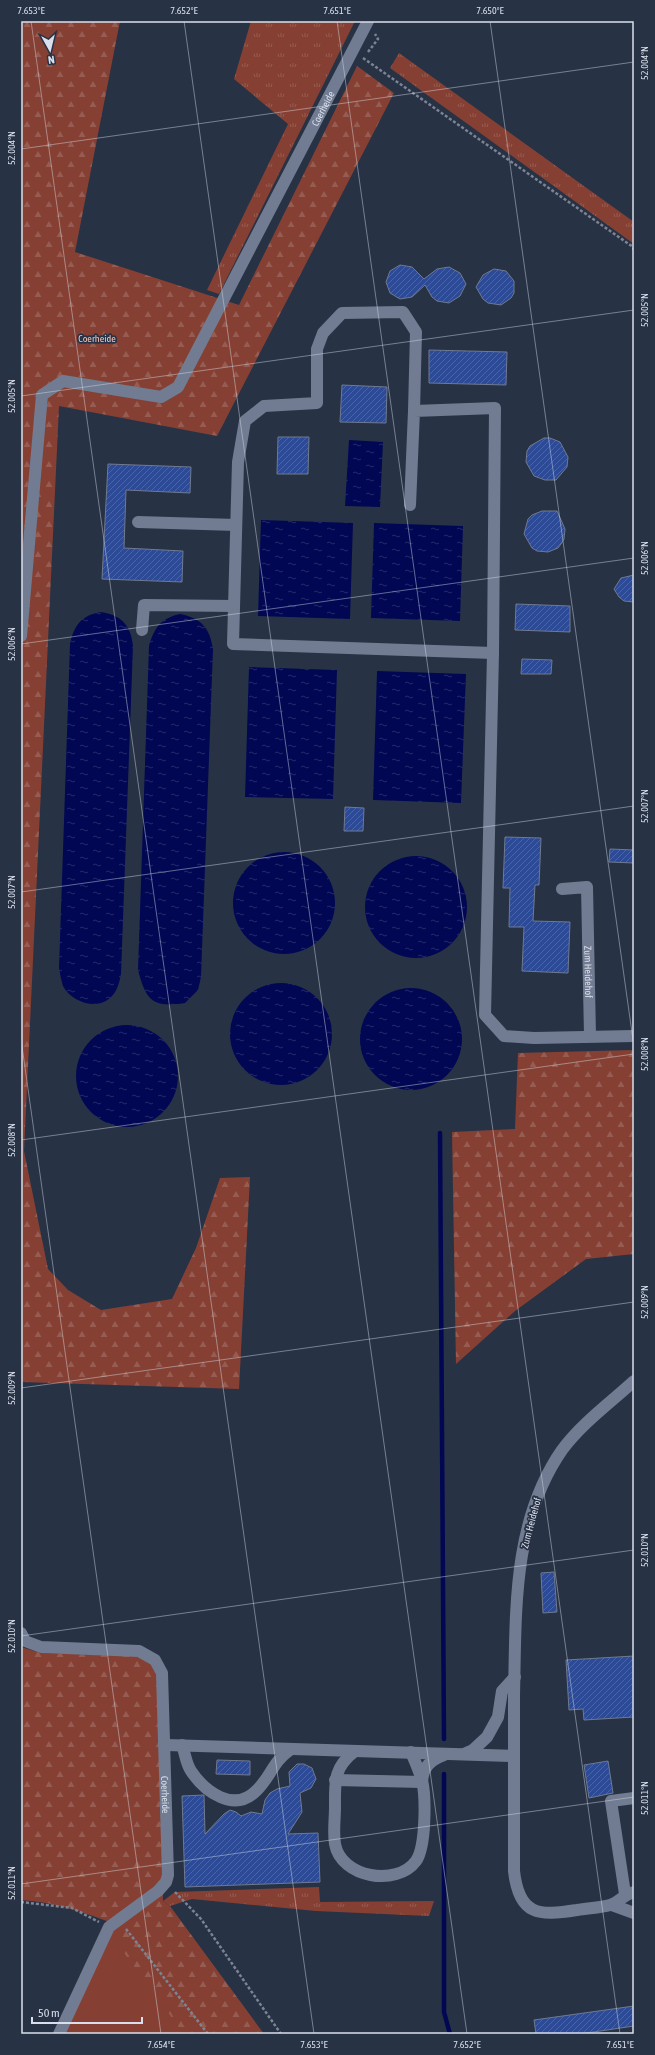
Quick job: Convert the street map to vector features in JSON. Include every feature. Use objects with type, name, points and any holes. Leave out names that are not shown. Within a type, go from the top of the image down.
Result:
[{"type":"street","name":"Coerheide","points":[[21,636],[42,395],[63,381],[160,397],[178,387],[368,21]]},
{"type":"street","points":[[410,505],[416,332],[403,312],[342,313],[324,333],[317,349],[317,404],[264,406],[245,421],[238,462],[233,644],[493,653]]},
{"type":"street","points":[[414,410],[495,408],[493,653],[485,1015],[504,1036],[534,1038],[634,1036]]},
{"type":"street","points":[[138,522],[236,525]]},
{"type":"street","points":[[142,630],[144,605],[234,606]]},
{"type":"street","name":"Zum Heidehof","points":[[562,889],[587,887],[590,1036]]},
{"type":"street","name":"Zum Heidehof","points":[[612,1905],[546,1914],[531,1909],[524,1902],[517,1888],[514,1871],[516,1615],[519,1571],[526,1536],[535,1502],[547,1476],[573,1436],[634,1381]]},
{"type":"street","name":"Coerheide","points":[[21,1633],[24,1641],[41,1647],[139,1651],[155,1660],[162,1673],[166,1745],[168,1875],[166,1882]]},
{"type":"street","points":[[463,1754],[473,1750],[487,1737],[498,1717],[502,1690],[515,1677]]},
{"type":"street","points":[[166,1745],[514,1756]]},
{"type":"street","points":[[182,1745],[190,1770],[205,1787],[219,1797],[230,1800],[248,1799],[258,1790],[277,1760],[291,1749]]},
{"type":"street","points":[[355,1751],[344,1759],[339,1767],[335,1780],[335,1844],[339,1854],[355,1871],[378,1875],[404,1871],[416,1861],[421,1853],[423,1844],[423,1772],[429,1763],[437,1757],[450,1754]]},
{"type":"street","points":[[411,1752],[422,1782]]},
{"type":"street","points":[[335,1780],[422,1782]]},
{"type":"street","points":[[612,1905],[629,1893],[611,1801],[634,1798]]},
{"type":"street","points":[[59,2034],[114,1923],[158,1891],[166,1882]]},
{"type":"street","points":[[612,1905],[634,1913]]},
{"type":"path","points":[[352,50],[633,247],[634,252]]},
{"type":"path","points":[[166,1882],[201,1919],[281,2034]]},
{"type":"path","points":[[21,1902],[72,1908],[114,1923],[208,2034]]},
{"type":"green space","name":"Coerheide","points":[[21,21],[120,21],[75,252],[239,305],[357,66],[394,93],[217,436],[59,406],[24,1151],[48,1269],[68,1290],[101,1310],[172,1299],[196,1248],[220,1178],[250,1177],[239,1389],[21,1382]]},
{"type":"green space","points":[[251,21],[355,21],[219,294],[207,290],[288,124],[234,79]]},
{"type":"green space","points":[[399,53],[634,222],[634,244],[390,68]]},
{"type":"green space","points":[[634,1050],[634,1254],[586,1259],[515,1311],[456,1364],[452,1132],[515,1129],[518,1053]]},
{"type":"green space","points":[[21,1647],[41,1653],[139,1656],[157,1668],[161,1716],[163,1901],[170,1906],[264,2034],[63,2034],[106,1937],[117,1925],[82,1912],[46,1903],[21,1900]]},
{"type":"green space","points":[[319,1887],[320,1902],[434,1901],[429,1916],[316,1911],[192,1899],[170,1906],[163,1901],[175,1892]]},
{"type":"green space","points":[[106,1937],[116,1942],[184,2034],[63,2034]]},
{"type":"water","points":[[349,440],[383,442],[380,507],[345,506]]},
{"type":"water","points":[[261,520],[353,523],[350,619],[258,616]]},
{"type":"water","points":[[374,523],[463,526],[460,621],[371,618]]},
{"type":"water","points":[[94,613],[108,613],[124,622],[130,632],[133,646],[121,974],[115,993],[106,1001],[94,1004],[82,1002],[66,991],[63,986],[59,968],[70,644],[74,631],[80,622],[84,618]]},
{"type":"water","points":[[180,614],[194,618],[203,625],[210,635],[213,649],[201,977],[198,990],[185,1003],[165,1004],[152,1000],[148,995],[144,989],[138,970],[149,646],[153,634],[159,625],[168,618]]},
{"type":"water","points":[[249,667],[337,670],[333,799],[245,797]]},
{"type":"water","points":[[377,671],[466,674],[461,803],[373,800]]},
{"type":"water","points":[[284,852],[304,856],[320,867],[331,883],[335,903],[331,923],[320,939],[304,950],[284,954],[264,950],[248,939],[237,923],[233,903],[237,883],[248,867],[264,856]]},
{"type":"water","points":[[416,856],[436,860],[452,871],[463,887],[467,907],[463,927],[452,943],[436,954],[416,958],[396,954],[380,943],[369,927],[365,907],[369,887],[380,871],[396,860]]},
{"type":"water","points":[[281,983],[301,987],[317,998],[328,1014],[332,1034],[328,1054],[317,1070],[301,1081],[281,1085],[261,1081],[245,1070],[234,1054],[230,1034],[234,1014],[245,998],[261,987]]},
{"type":"water","points":[[411,988],[431,992],[447,1003],[458,1019],[462,1039],[458,1059],[447,1075],[431,1086],[411,1090],[391,1086],[375,1075],[364,1059],[360,1039],[364,1019],[375,1003],[391,992]]},
{"type":"water","points":[[127,1025],[147,1029],[163,1040],[174,1056],[178,1076],[174,1096],[163,1112],[147,1123],[127,1127],[107,1123],[91,1112],[80,1096],[76,1076],[80,1056],[91,1040],[107,1029]]},
{"type":"building","points":[[400,265],[412,267],[424,279],[437,269],[449,267],[460,273],[466,284],[460,296],[449,303],[437,301],[432,297],[425,285],[412,297],[400,299],[390,293],[386,282],[390,271]]},
{"type":"building","points":[[494,269],[506,271],[514,281],[514,293],[511,298],[501,305],[488,303],[483,299],[476,287],[483,275]]},
{"type":"building","points":[[429,350],[507,352],[506,385],[429,383]]},
{"type":"building","points":[[342,385],[387,387],[386,423],[340,422]]},
{"type":"building","points":[[278,437],[309,437],[308,474],[277,474]]},
{"type":"building","points":[[544,438],[550,438],[560,442],[568,457],[567,467],[556,480],[545,480],[534,476],[526,462],[527,451],[530,446]]},
{"type":"building","points":[[108,464],[191,467],[190,493],[126,490],[124,548],[183,551],[182,582],[102,579]]},
{"type":"building","points":[[542,511],[557,511],[565,529],[564,539],[561,544],[558,548],[548,552],[537,551],[532,548],[524,534],[528,519],[532,515]]},
{"type":"building","points":[[634,575],[634,602],[624,601],[619,597],[614,589],[621,578]]},
{"type":"building","points":[[516,604],[570,606],[570,632],[515,630]]},
{"type":"building","points":[[522,659],[552,660],[551,674],[521,674]]},
{"type":"building","points":[[345,807],[364,808],[363,831],[344,831]]},
{"type":"building","points":[[505,837],[541,838],[539,885],[535,885],[533,921],[570,922],[568,973],[522,971],[524,927],[509,927],[510,888],[503,888]]},
{"type":"building","points":[[610,849],[634,850],[634,863],[609,862]]},
{"type":"building","points":[[554,1572],[557,1612],[543,1613],[541,1573]]},
{"type":"building","points":[[634,1656],[634,1717],[584,1720],[583,1709],[569,1710],[566,1660]]},
{"type":"building","points":[[217,1760],[250,1761],[250,1775],[216,1774]]},
{"type":"building","points":[[608,1761],[613,1793],[589,1798],[584,1765]]},
{"type":"building","points":[[297,1764],[304,1764],[312,1768],[316,1779],[311,1788],[300,1793],[302,1812],[288,1834],[318,1833],[320,1882],[185,1887],[182,1796],[204,1795],[205,1834],[224,1814],[230,1810],[241,1816],[251,1812],[262,1814],[265,1800],[270,1793],[277,1789],[290,1786],[289,1772]]},
{"type":"building","points":[[634,2006],[634,2026],[580,2034],[536,2034],[534,2020]]},
{"type":"waterway","points":[[440,1133],[444,1739]]},
{"type":"waterway","points":[[444,1774],[444,2012],[450,2034]]}]
